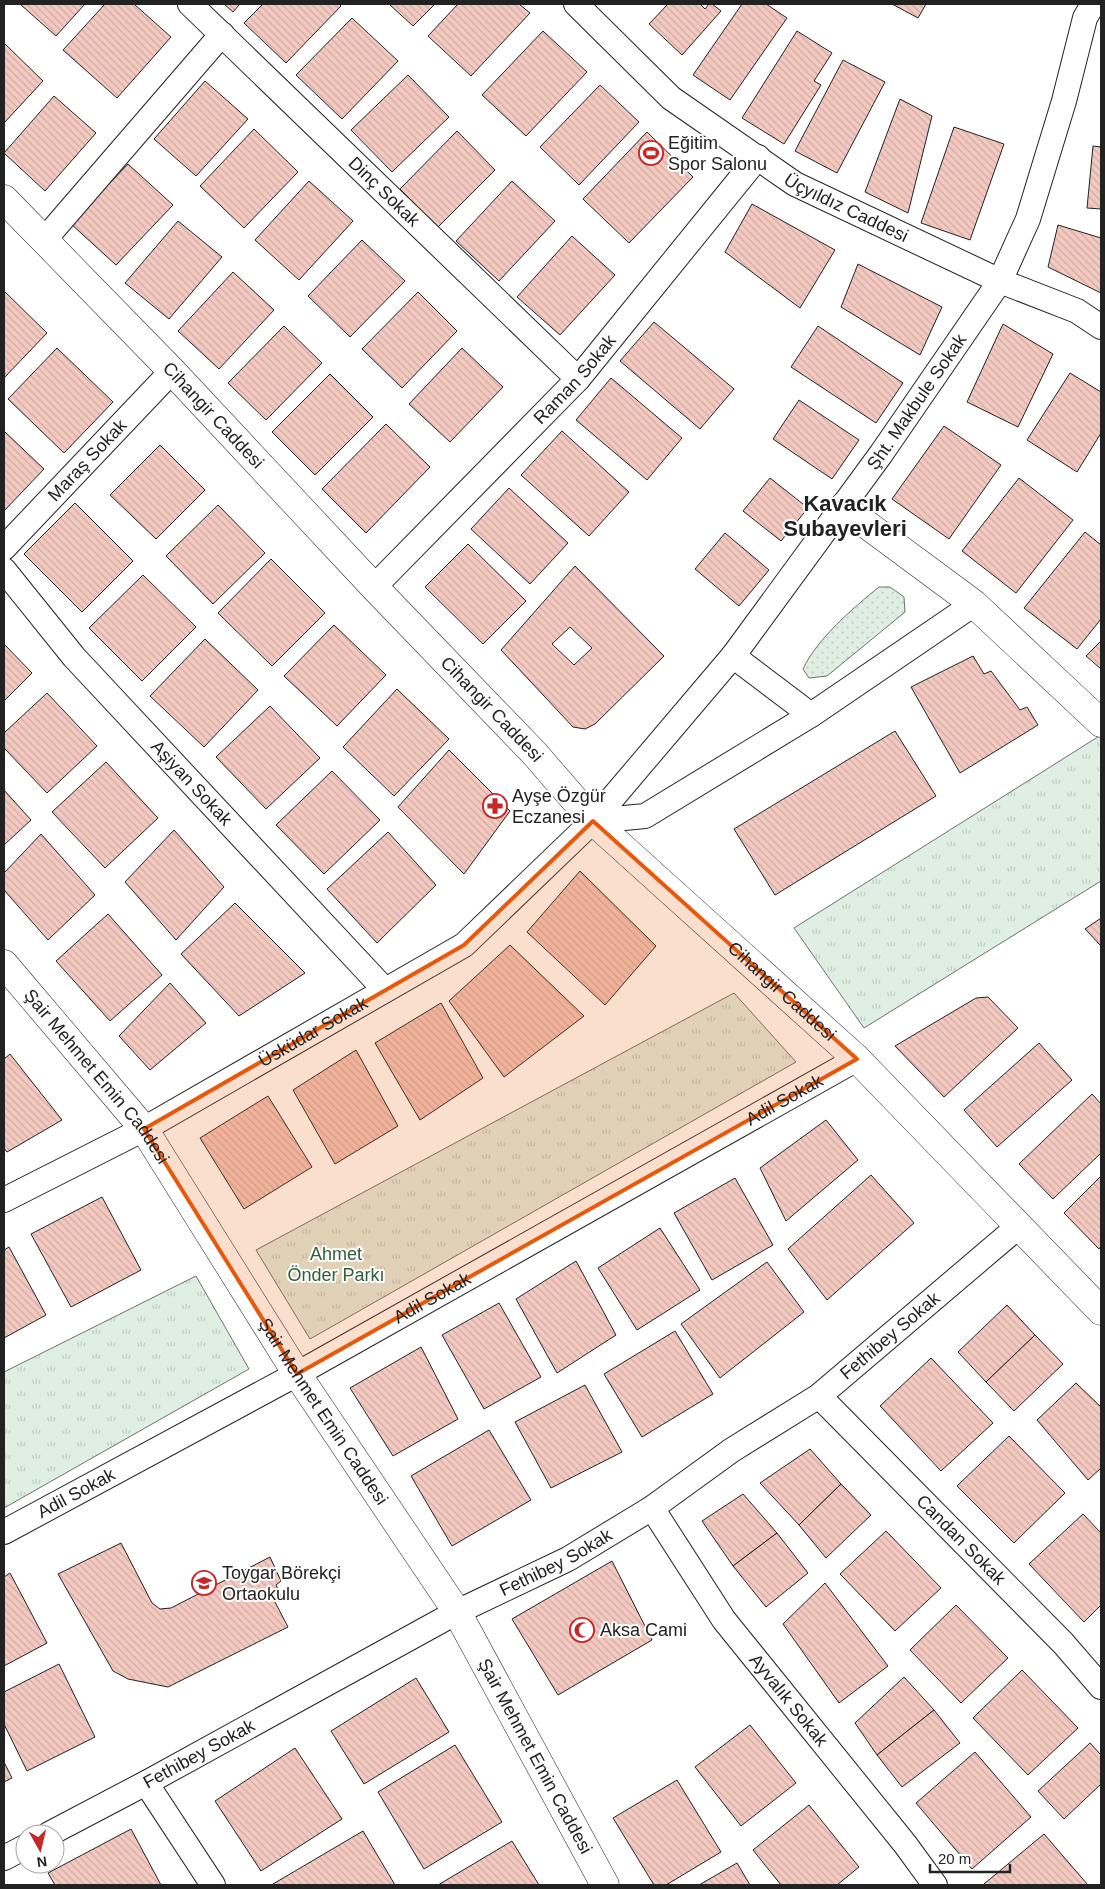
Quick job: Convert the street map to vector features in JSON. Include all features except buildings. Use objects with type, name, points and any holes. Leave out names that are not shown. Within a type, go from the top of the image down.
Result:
[{"type":"street","name":"Dinç Sokak","points":[[190,4],[578,379]]},
{"type":"street","name":"Üçyıldız Caddesi","points":[[576,4],[671,98],[795,184],[1000,281],[1077,312],[1101,327]]},
{"type":"street","name":"Şht. Makbule Sokak","points":[[593,821],[733,656],[843,507],[1000,281],[1028,219],[1064,101],[1085,18],[1093,4]]},
{"type":"street","points":[[45,239],[222,34]]},
{"type":"street","name":"Raman Sokak","points":[[374,587],[578,379],[758,157]]},
{"type":"street","name":"Cihangir Caddesi","points":[[4,199],[172,371],[374,587],[535,754],[593,821],[857,1059],[1101,1310]]},
{"type":"street","name":"Maraş Sokak","points":[[4,548],[172,371]]},
{"type":"street","points":[[843,507],[974,604],[1101,722]]},
{"type":"street","name":"Aşiyan Sokak","points":[[4,570],[74,657],[385,990]]},
{"type":"street","points":[[593,821],[645,816],[811,715],[974,604]]},
{"type":"street","points":[[733,656],[811,715]]},
{"type":"street","name":"Üsküdar Sokak","points":[[4,1200],[144,1129],[464,945],[593,821]]},
{"type":"street","name":"Şair Mehmet Emin Caddesi","points":[[4,964],[144,1129],[297,1374],[457,1612],[605,1885]]},
{"type":"street","name":"Adil Sokak","points":[[4,1532],[297,1374],[857,1059]]},
{"type":"street","name":"Fethibey Sokak","points":[[65,1826],[457,1612],[568,1559],[652,1508],[732,1450],[818,1396],[1019,1226]]},
{"type":"street","name":"Candan Sokak","points":[[818,1396],[1063,1643],[1101,1686]]},
{"type":"street","name":"Ayvalık Sokak","points":[[652,1508],[724,1620],[936,1885]]},
{"type":"street","points":[[146,1783],[213,1885]]},
{"type":"street","points":[[4,1858],[15,1852]]},
{"type":"highlighted area","points":[[593,821],[857,1059],[297,1374],[144,1129],[464,945]]},
{"type":"green space","points":[[879,587],[890,587],[904,597],[905,612],[827,676],[809,678],[803,669],[817,647],[847,614]]},
{"type":"green space","points":[[1101,735],[1101,881],[864,1028],[794,928]]},
{"type":"green space","name":"Ahmet Önder Parkı","points":[[734,993],[796,1062],[310,1339],[256,1250]]},
{"type":"green space","points":[[196,1276],[249,1369],[4,1508],[4,1372]]},
{"type":"place","name":"Eğitim Spor Salonu","points":[[651,153]]},
{"type":"place","name":"Ayşe Özgür Eczanesi","points":[[495,806]]},
{"type":"place","name":"Toygar Börekçi Ortaokulu","points":[[204,1583]]},
{"type":"place","name":"Aksa Cami","points":[[582,1630]]},
{"type":"district","name":"Kavacık Subayevleri","points":[[845,516]]}]
